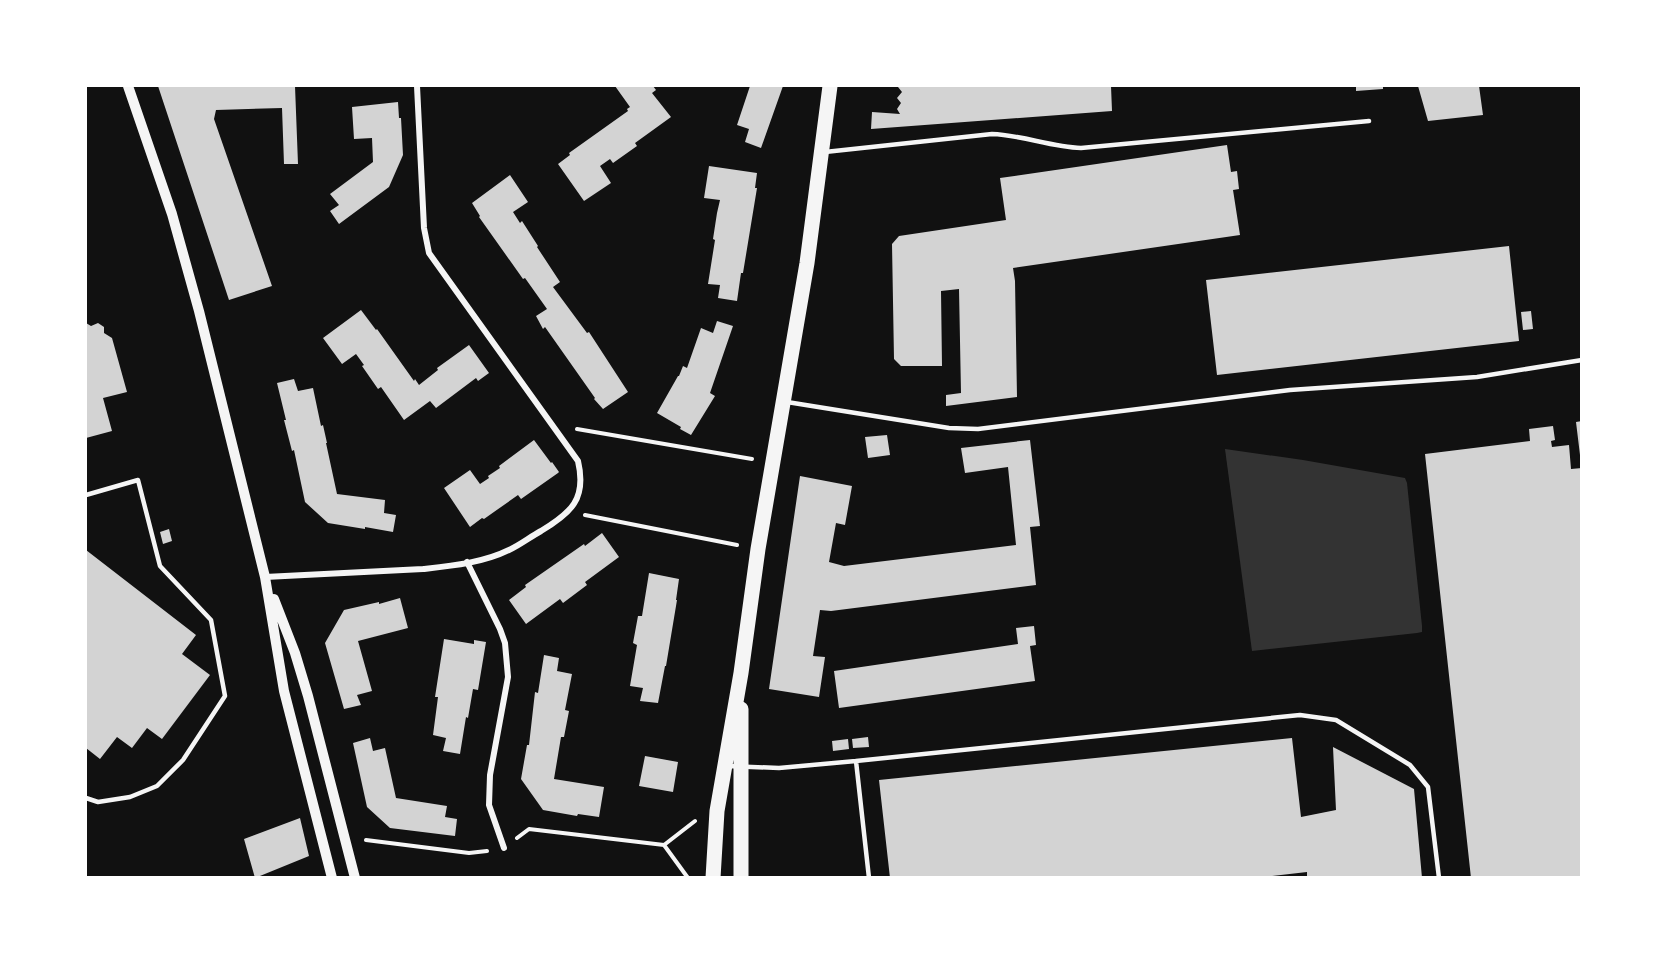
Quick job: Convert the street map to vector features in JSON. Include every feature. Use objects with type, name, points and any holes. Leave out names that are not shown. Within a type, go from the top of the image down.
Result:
[{"type":"main road","points":[[713,878],[717,812],[741,673],[758,549],[807,263],[830,86]]},
{"type":"main road","points":[[741,673],[741,878]]},
{"type":"street","points":[[128,86],[163,186],[189,274],[265,577],[284,691],[332,878]]},
{"type":"street","points":[[265,577],[414,569],[467,562],[497,555],[510,550],[569,512],[578,496],[581,473],[578,461],[429,253],[424,228],[417,86]]},
{"type":"street","points":[[467,562],[505,643],[508,677],[489,790],[489,805],[504,848]]},
{"type":"street","points":[[265,577],[309,696],[355,878]]},
{"type":"lane","points":[[822,152],[992,134],[1024,137],[1065,147],[1081,148],[1369,122]]},
{"type":"lane","points":[[783,401],[949,428],[978,429],[1290,390],[1477,377],[1581,360]]},
{"type":"lane","points":[[86,495],[138,480],[160,566],[211,621],[225,696],[183,760],[157,786],[130,797],[98,802],[86,798]]},
{"type":"lane","points":[[724,766],[779,768],[1300,715],[1336,720],[1410,765],[1428,786],[1439,878]]},
{"type":"lane","points":[[856,761],[869,878]]},
{"type":"path","points":[[552,425],[773,462]]},
{"type":"path","points":[[569,512],[758,549]]},
{"type":"path","points":[[365,839],[469,853],[504,848],[529,829],[664,845],[700,817]]},
{"type":"path","points":[[664,845],[688,878]]},
{"type":"shaded area","points":[[1225,449],[1405,478],[1422,632],[1252,651]]},
{"type":"building","points":[[158,86],[295,86],[298,164],[284,164],[282,108],[216,110],[214,119],[272,286],[229,300]]},
{"type":"building","points":[[615,86],[653,86],[656,90],[652,93],[671,117],[635,143],[637,146],[613,163],[610,159],[600,166],[611,183],[584,201],[558,164],[570,155],[569,153],[628,111],[630,107]]},
{"type":"building","points":[[750,86],[783,86],[761,148],[745,142],[749,129],[737,125]]},
{"type":"building","points":[[899,86],[1111,86],[1112,111],[871,129],[872,112],[900,114],[897,109],[901,103],[897,98],[902,92]]},
{"type":"building","points":[[1356,86],[1383,86],[1383,89],[1356,91]]},
{"type":"building","points":[[1418,86],[1479,86],[1483,115],[1428,121]]},
{"type":"building","points":[[398,102],[403,155],[389,187],[339,224],[330,211],[339,205],[330,194],[373,162],[372,138],[354,139],[352,107]]},
{"type":"building","points":[[1227,145],[1231,172],[1237,171],[1239,189],[1233,190],[1240,235],[1013,268],[1017,397],[946,406],[946,395],[961,393],[959,289],[941,291],[942,366],[901,366],[894,359],[892,244],[899,236],[1006,220],[1000,178]]},
{"type":"building","points":[[709,166],[757,173],[755,188],[757,188],[737,301],[718,298],[720,285],[708,284],[720,200],[704,198]]},
{"type":"building","points":[[510,175],[528,202],[513,212],[520,223],[522,221],[560,282],[553,287],[587,333],[589,332],[628,392],[603,409],[545,327],[543,329],[536,316],[547,309],[479,217],[472,203]]},
{"type":"building","points":[[1509,246],[1519,341],[1217,375],[1206,280]]},
{"type":"building","points":[[361,310],[419,385],[438,370],[437,368],[469,345],[489,373],[478,381],[476,378],[436,408],[430,401],[404,420],[381,387],[378,389],[356,354],[342,364],[323,338]]},
{"type":"building","points":[[1531,311],[1533,329],[1523,330],[1521,312]]},
{"type":"building","points":[[717,321],[733,326],[710,393],[715,396],[691,435],[657,413],[683,366],[687,368],[701,328],[713,333]]},
{"type":"building","points":[[86,323],[91,326],[98,323],[104,327],[104,333],[112,338],[127,392],[103,398],[112,431],[86,438]]},
{"type":"building","points":[[294,379],[298,391],[313,388],[337,494],[385,500],[384,513],[396,515],[393,532],[328,523],[305,502],[277,383]]},
{"type":"building","points":[[1582,421],[1582,455],[1580,455],[1576,422]]},
{"type":"building","points":[[1553,426],[1555,440],[1551,441],[1552,447],[1569,445],[1571,469],[1582,468],[1582,878],[1471,878],[1425,454],[1530,441],[1529,429]]},
{"type":"building","points":[[887,435],[890,455],[868,458],[865,437]]},
{"type":"building","points":[[534,440],[559,472],[521,499],[518,495],[470,527],[444,488],[470,470],[480,484],[500,468],[499,466]]},
{"type":"building","points":[[1030,440],[1040,526],[1030,527],[1036,585],[831,611],[820,610],[813,656],[825,657],[819,697],[769,689],[800,476],[852,486],[845,525],[836,523],[829,562],[844,566],[1016,545],[1008,467],[965,473],[961,448]]},
{"type":"building","points":[[169,529],[172,541],[163,544],[160,532]]},
{"type":"building","points":[[602,533],[619,557],[585,582],[587,585],[563,603],[560,599],[526,624],[509,600],[526,587],[525,585]]},
{"type":"building","points":[[86,550],[196,635],[182,654],[210,675],[162,739],[147,728],[132,748],[117,737],[100,759],[86,748]]},
{"type":"building","points":[[649,573],[679,579],[658,703],[640,701],[643,688],[630,686],[637,645],[633,643],[638,616],[642,616]]},
{"type":"building","points":[[400,598],[408,628],[358,641],[372,691],[357,695],[361,705],[344,709],[325,643],[344,610]]},
{"type":"building","points":[[1034,626],[1036,645],[1030,646],[1035,681],[839,708],[834,671],[1018,644],[1016,628]]},
{"type":"building","points":[[444,639],[474,644],[474,640],[486,642],[478,690],[473,689],[460,754],[443,751],[446,738],[433,735],[438,697],[435,697]]},
{"type":"building","points":[[544,655],[559,658],[557,671],[572,674],[565,710],[569,711],[564,737],[561,737],[554,779],[604,787],[599,817],[543,810],[521,779],[527,745],[529,745],[535,692],[538,693]]},
{"type":"building","points":[[868,737],[869,747],[853,748],[852,739]]},
{"type":"building","points":[[370,738],[373,751],[385,748],[396,798],[447,806],[445,817],[457,819],[455,836],[390,828],[367,807],[353,743]]},
{"type":"building","points":[[1292,738],[1301,817],[1336,810],[1333,747],[1414,789],[1422,878],[1307,878],[1307,872],[1256,878],[890,878],[879,780]]},
{"type":"building","points":[[848,739],[849,749],[833,751],[832,741]]},
{"type":"building","points":[[645,756],[678,762],[673,792],[639,786]]},
{"type":"building","points":[[300,818],[309,856],[255,878],[244,839]]}]
